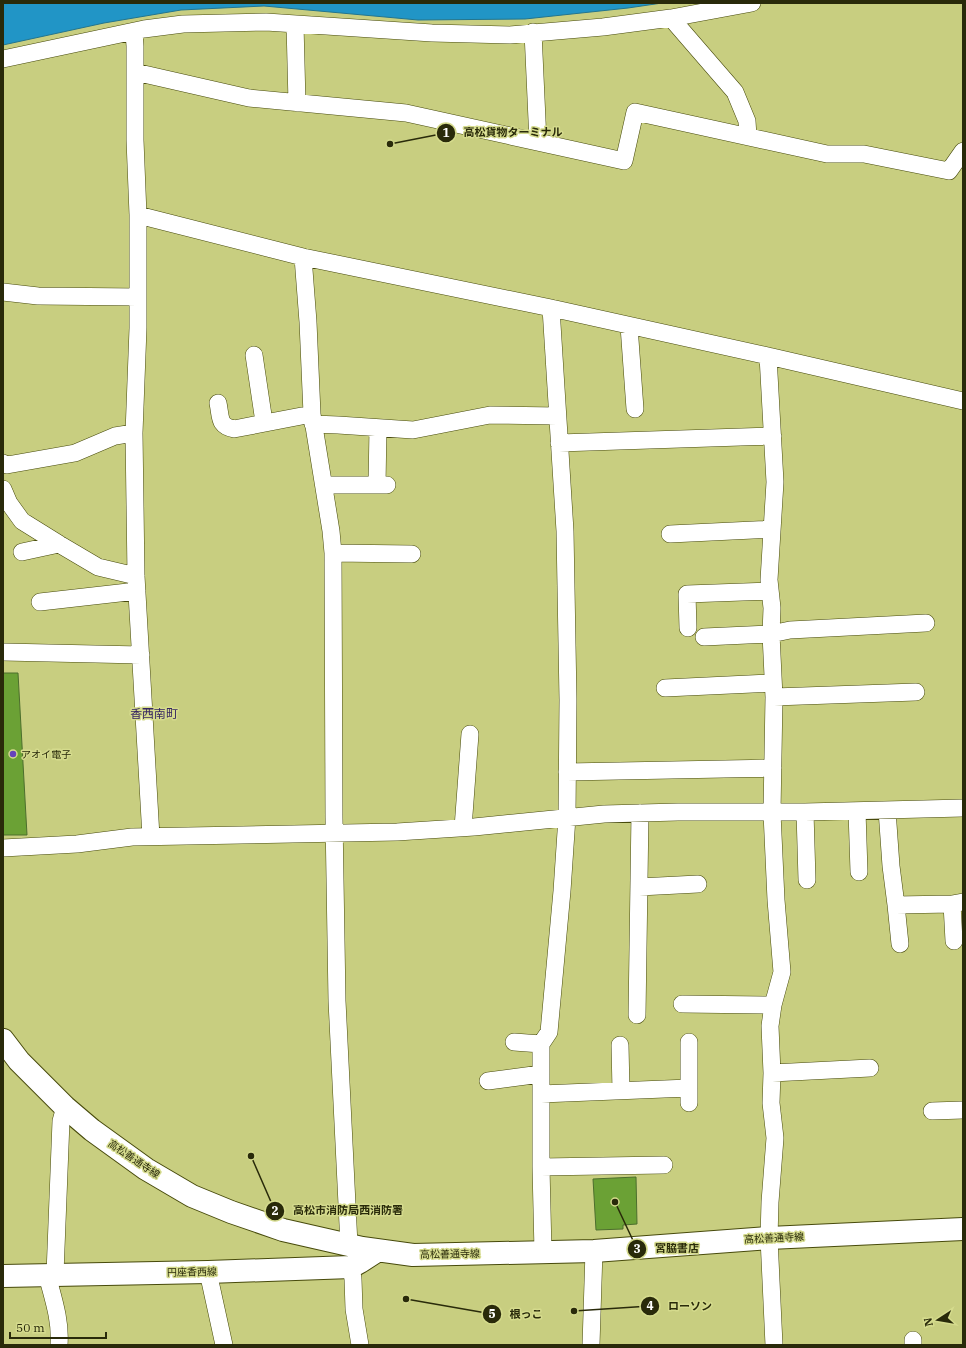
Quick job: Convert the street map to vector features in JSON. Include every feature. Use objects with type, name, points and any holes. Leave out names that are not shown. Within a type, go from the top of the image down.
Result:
[{"type":"main road","name":"高松善通寺線","points":[[3,1040],[19,1061],[65,1107],[92,1130],[146,1169],[192,1196],[231,1212],[283,1230],[377,1251],[413,1255],[594,1251],[769,1238],[963,1229]]},
{"type":"main road","name":"円座香西線","points":[[3,1276],[208,1272],[351,1266],[377,1251]]},
{"type":"street","points":[[3,59],[144,29],[183,24],[266,22],[432,33],[510,35],[603,27],[671,18],[752,3]]},
{"type":"street","points":[[671,18],[735,92],[747,121],[748,136]]},
{"type":"street","points":[[295,24],[297,103]]},
{"type":"street","points":[[134,32],[135,140],[138,215],[138,297],[134,433],[136,584],[151,837]]},
{"type":"street","points":[[533,32],[538,142]]},
{"type":"street","points":[[135,72],[249,98],[406,113],[624,161],[636,112],[827,154],[864,154],[949,171],[963,151]]},
{"type":"street","points":[[138,215],[303,257],[551,308],[768,356],[963,402]]},
{"type":"street","points":[[303,257],[313,419],[331,531],[333,553],[334,818],[337,1001],[349,1245]]},
{"type":"street","points":[[3,292],[38,296],[138,297]]},
{"type":"street","points":[[543,1252],[541,1044],[549,1032],[562,891],[567,817],[568,700],[564,530],[551,308]]},
{"type":"street","points":[[629,326],[635,409]]},
{"type":"street","points":[[254,355],[264,422]]},
{"type":"street","points":[[768,356],[775,482],[769,580],[772,608],[772,813],[776,900],[782,972],[773,1005],[770,1026],[772,1073],[771,1103],[775,1138],[769,1238],[774,1345]]},
{"type":"street","points":[[218,403],[222,423],[226,428],[234,429],[264,422],[313,419],[338,424],[413,430],[490,415],[557,416]]},
{"type":"street","points":[[324,485],[382,485],[378,428]]},
{"type":"street","points":[[3,463],[7,465],[75,453],[115,436],[134,433]]},
{"type":"street","points":[[559,443],[773,436]]},
{"type":"street","points":[[3,489],[9,503],[22,521],[98,567],[136,584]]},
{"type":"street","points":[[670,534],[772,529]]},
{"type":"street","points":[[22,552],[59,544]]},
{"type":"street","points":[[333,553],[412,554]]},
{"type":"street","points":[[40,602],[136,584]]},
{"type":"street","points":[[688,628],[687,594],[770,590]]},
{"type":"street","points":[[704,637],[771,634],[790,630],[926,624]]},
{"type":"street","points":[[3,652],[140,655]]},
{"type":"street","points":[[665,688],[916,692]]},
{"type":"street","points":[[463,828],[470,734]]},
{"type":"street","points":[[567,772],[773,768]]},
{"type":"street","points":[[3,848],[77,844],[132,837],[397,832],[463,828],[604,814],[772,813],[963,808]]},
{"type":"street","points":[[887,810],[891,866],[900,944]]},
{"type":"street","points":[[857,811],[859,872]]},
{"type":"street","points":[[805,812],[806,880]]},
{"type":"street","points":[[637,1015],[640,813]]},
{"type":"street","points":[[639,887],[698,884]]},
{"type":"street","points":[[896,905],[958,903],[954,942]]},
{"type":"street","points":[[682,1004],[773,1005]]},
{"type":"street","points":[[514,1042],[541,1044]]},
{"type":"street","points":[[541,1094],[575,1087],[689,1095],[689,1042]]},
{"type":"street","points":[[620,1045],[621,1091]]},
{"type":"street","points":[[772,1073],[870,1068]]},
{"type":"street","points":[[488,1081],[541,1074]]},
{"type":"street","points":[[59,1345],[60,1332],[51,1275],[61,1121],[65,1107]]},
{"type":"street","points":[[932,1111],[963,1110]]},
{"type":"street","points":[[541,1167],[664,1165]]},
{"type":"street","points":[[590,1345],[594,1251]]},
{"type":"street","points":[[351,1266],[354,1309],[360,1345]]},
{"type":"street","points":[[208,1272],[224,1345]]},
{"type":"water","points":[[3,3],[662,3],[525,19],[418,20],[264,6],[181,10],[104,23],[3,45]]},
{"type":"building","name":"アオイ電子","points":[[3,673],[18,673],[27,835],[3,835]]},
{"type":"building","points":[[636,1177],[637,1224],[623,1225],[623,1229],[596,1230],[593,1179]]},
{"type":"place","name":"高松貨物ターミナル","points":[[390,144]]},
{"type":"place","name":"アオイ電子","points":[[13,754]]},
{"type":"place","name":"高松市消防局西消防署","points":[[251,1156]]},
{"type":"place","name":"宮脇書店","points":[[615,1202]]},
{"type":"place","name":"根っこ","points":[[406,1299]]},
{"type":"place","name":"ローソン","points":[[574,1311]]},
{"type":"district","name":"香西南町","points":[[154,713]]}]
